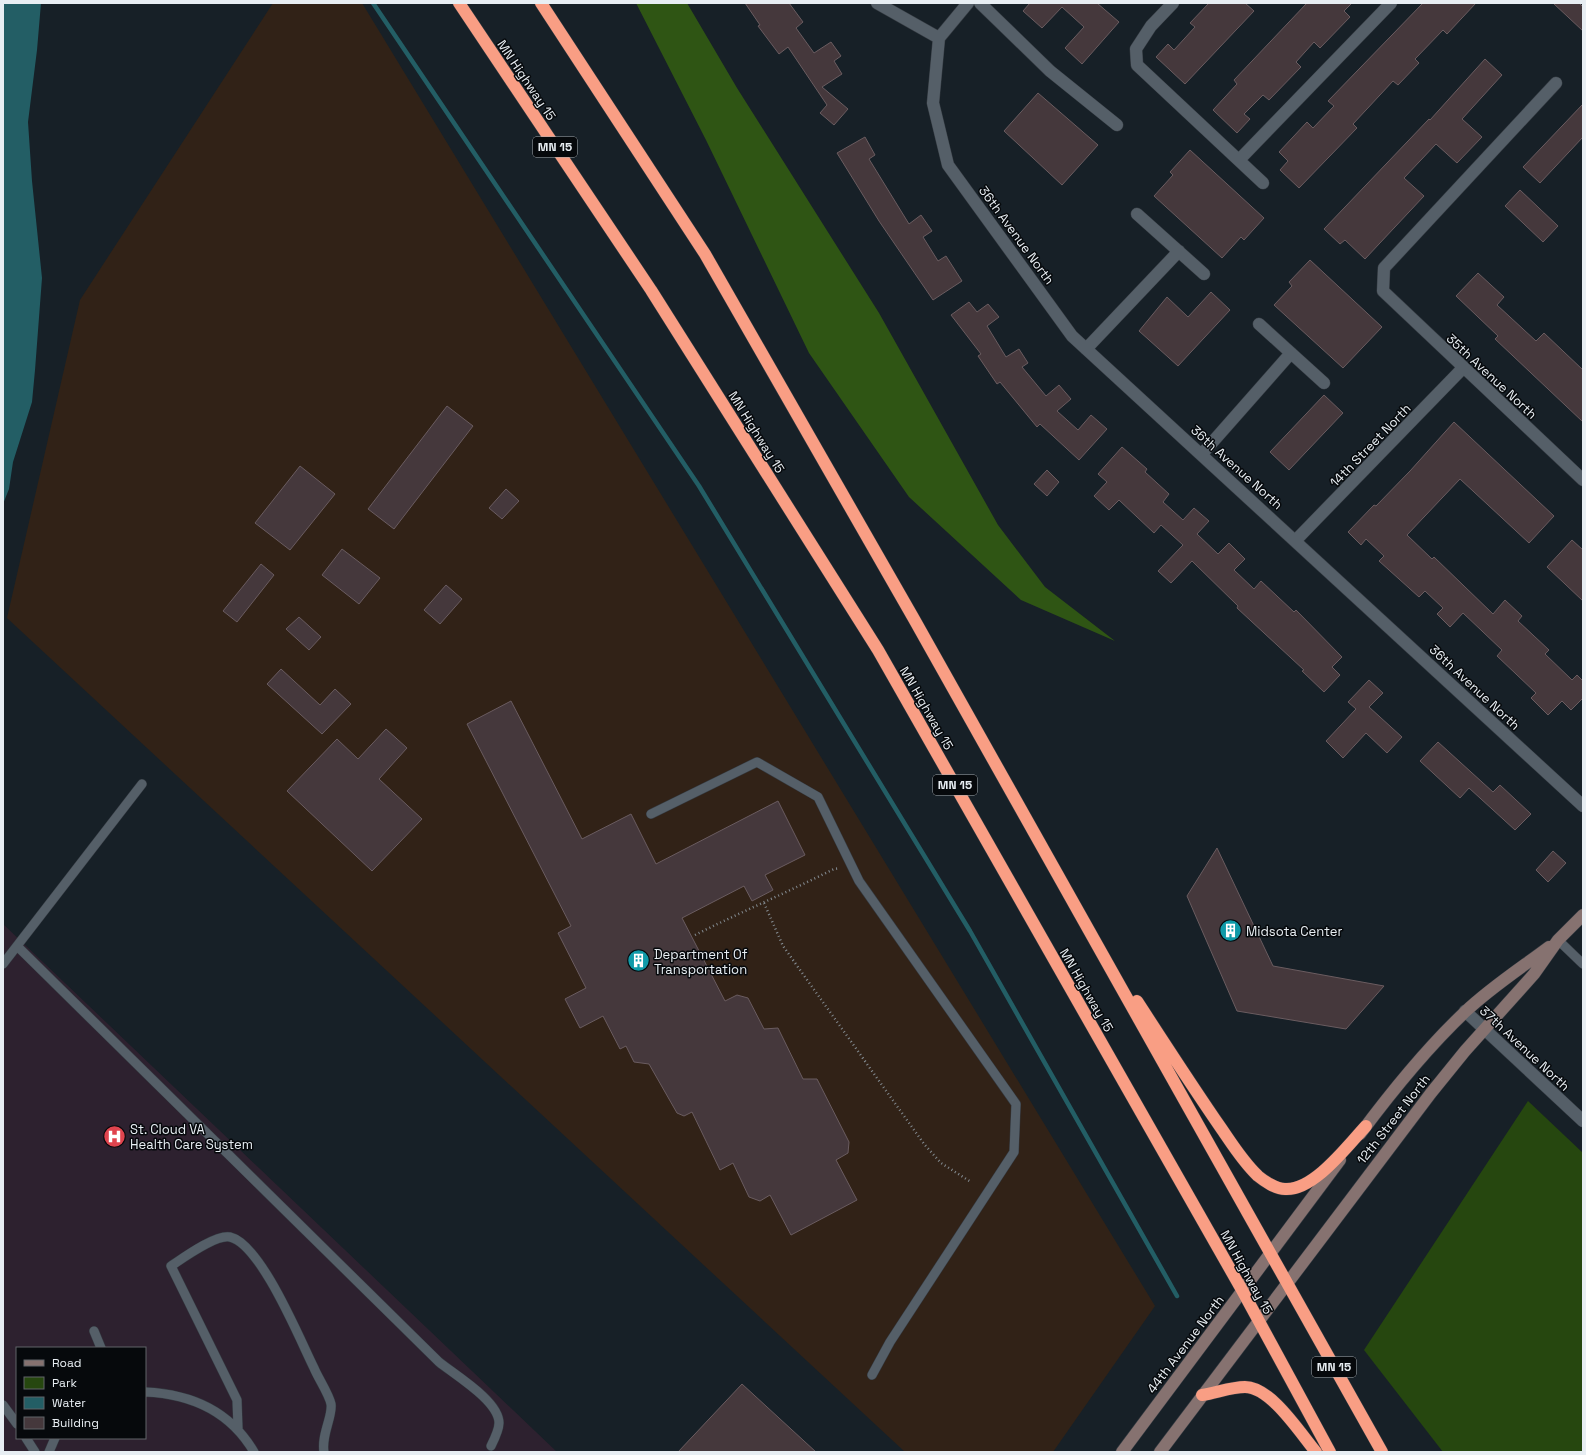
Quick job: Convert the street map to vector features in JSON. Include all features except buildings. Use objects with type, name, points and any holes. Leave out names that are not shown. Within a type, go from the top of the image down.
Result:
[{"type":"highway","name":"MN Highway 15","points":[[459,3],[651,290],[878,650],[1242,1290],[1330,1452]]},
{"type":"highway","name":"MN 15","points":[[541,3],[705,254],[914,619],[1382,1452]]},
{"type":"highway","points":[[1078,911],[1202,1100],[1244,1160],[1258,1176],[1273,1186],[1285,1189],[1308,1182],[1324,1172],[1366,1126]]},
{"type":"highway","points":[[1202,1395],[1244,1387],[1254,1388],[1267,1396],[1316,1452]]},
{"type":"street","points":[[877,3],[939,38],[968,3]]},
{"type":"street","points":[[980,3],[1050,71],[1117,125]]},
{"type":"street","points":[[1173,3],[1151,26],[1136,49],[1137,65],[1263,183]]},
{"type":"street","points":[[1239,160],[1390,3]]},
{"type":"street","name":"36th Avenue North","points":[[939,38],[933,103],[948,164],[1072,336],[1296,540],[1583,806]]},
{"type":"street","name":"35th Avenue North","points":[[1556,83],[1384,268],[1383,291],[1583,480]]},
{"type":"street","points":[[1137,214],[1204,274]]},
{"type":"street","points":[[1086,349],[1179,251]]},
{"type":"street","points":[[1259,324],[1324,382]]},
{"type":"street","points":[[1202,454],[1291,353]]},
{"type":"street","name":"14th Street North","points":[[1296,540],[1463,368]]},
{"type":"street","name":"12th Street North","points":[[1270,1253],[1366,1126],[1420,1059],[1465,1011],[1558,940],[1583,915]]},
{"type":"street","name":"12th Street North","points":[[1258,1321],[1431,1093],[1534,974],[1558,940]]},
{"type":"street","name":"37th Avenue North","points":[[1465,1011],[1583,1121]]},
{"type":"street","name":"44th Avenue North","points":[[1122,1452],[1270,1253]]},
{"type":"street","points":[[1160,1452],[1258,1321]]},
{"type":"lane","points":[[651,814],[757,762],[818,797],[859,881],[1016,1104],[1014,1152],[890,1342],[872,1375]]},
{"type":"lane","points":[[3,964],[142,784]]},
{"type":"lane","points":[[1558,940],[1583,964]]},
{"type":"lane","points":[[17,946],[439,1362],[490,1402],[497,1412],[500,1424],[491,1446]]},
{"type":"lane","points":[[238,1428],[238,1400],[171,1266],[219,1238],[229,1237],[238,1240],[245,1246],[268,1277],[282,1300],[331,1405],[322,1443],[324,1452]]},
{"type":"lane","points":[[94,1331],[101,1347]]},
{"type":"lane","points":[[146,1392],[183,1397],[200,1403],[224,1416],[238,1428],[254,1452]]},
{"type":"lane","points":[[3,1405],[16,1423]]},
{"type":"lane","points":[[27,1439],[35,1452]]},
{"type":"lane","points":[[49,1452],[55,1439]]},
{"type":"path","points":[[695,935],[754,905],[764,902],[834,869],[852,866]]},
{"type":"path","points":[[764,902],[783,946],[924,1144],[941,1163],[971,1182]]},
{"type":"shaded area","points":[[273,3],[362,3],[1155,1306],[1053,1452],[905,1452],[7,618],[80,300]]},
{"type":"shaded area","name":"St. Cloud VA Health Care System","points":[[3,924],[557,1452],[3,1452]]},
{"type":"green space","points":[[636,3],[687,3],[737,88],[879,313],[998,525],[1045,587],[1115,641],[1021,600],[909,497],[809,353],[706,140]]},
{"type":"green space","points":[[1528,1101],[1583,1153],[1583,1452],[1443,1452],[1364,1350]]},
{"type":"water","points":[[3,3],[41,3],[28,122],[32,181],[42,278],[32,402],[13,462],[9,489],[3,504]]},
{"type":"waterway","points":[[373,3],[699,486],[970,931],[1177,1296]]},
{"type":"place","name":"Midsota Center","points":[[1230,931]]},
{"type":"place","name":"Department Of Transportation","points":[[638,961]]},
{"type":"place","name":"St. Cloud VA Health Care System","points":[[114,1136]]}]
